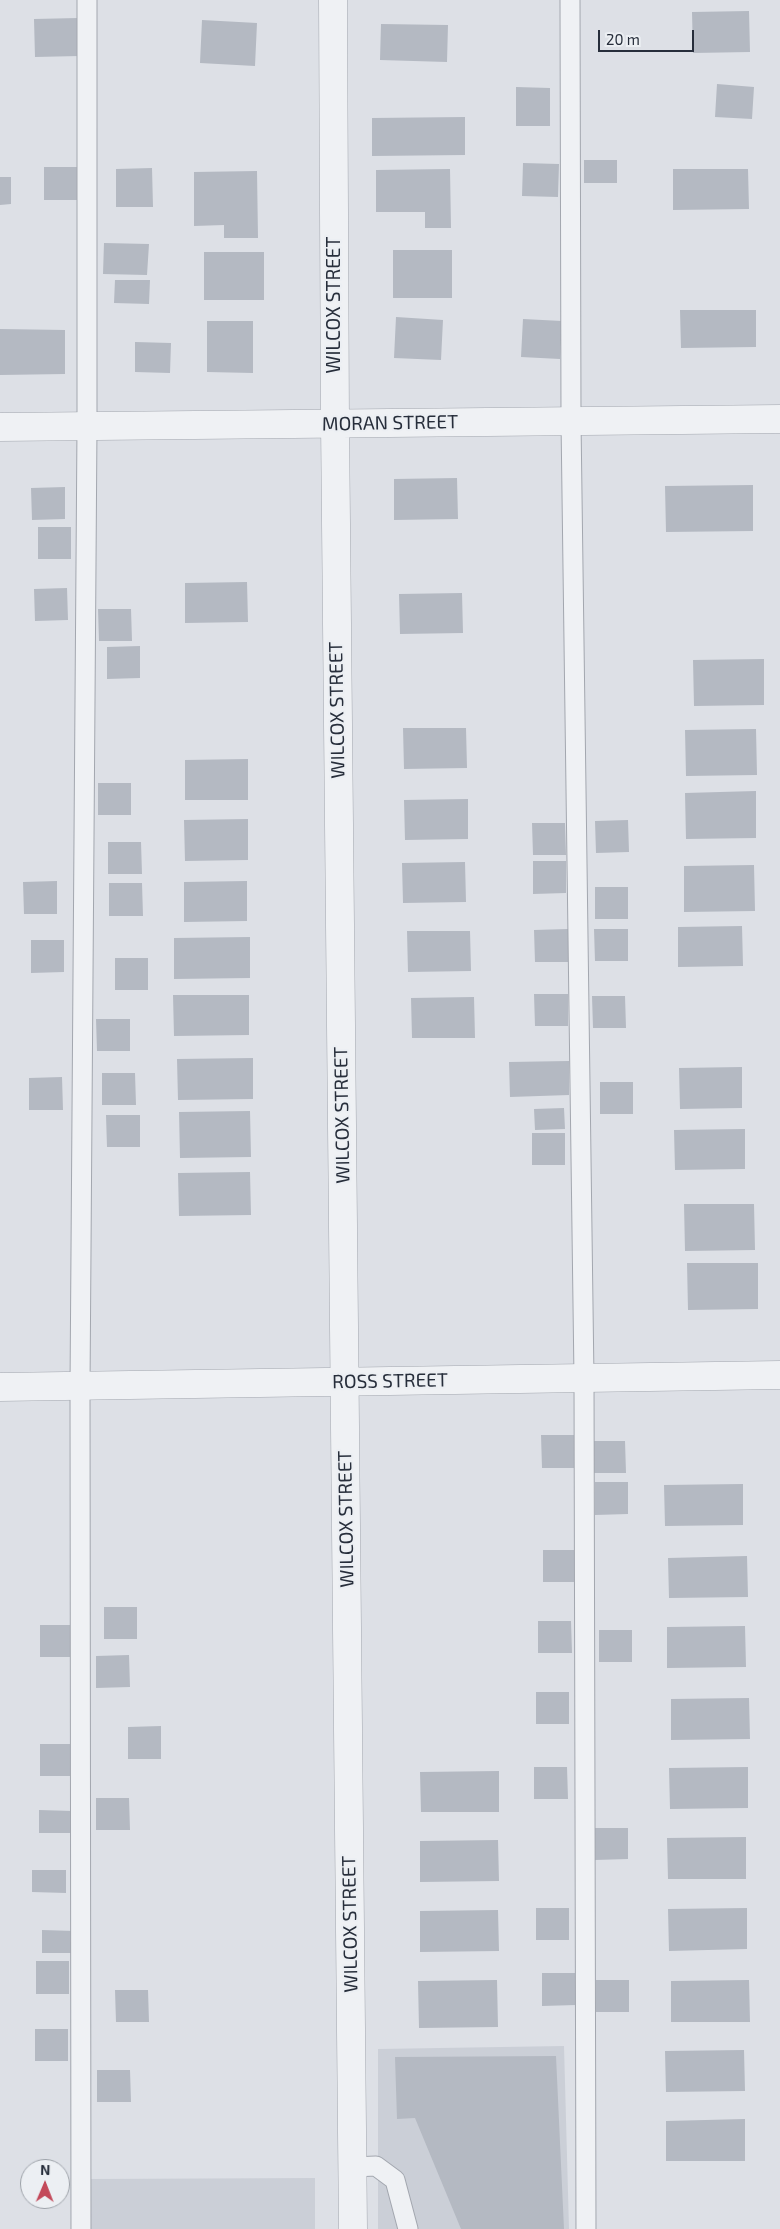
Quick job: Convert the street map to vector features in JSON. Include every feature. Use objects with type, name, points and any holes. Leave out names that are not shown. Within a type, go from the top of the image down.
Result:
[{"type":"street","name":"WILCOX STREET","points":[[333,0],[334,423],[353,2229]]},
{"type":"street","name":"MORAN STREET","points":[[0,427],[780,419]]},
{"type":"street","name":"ROSS STREET","points":[[0,1387],[780,1375]]},
{"type":"lane","points":[[81,2229],[80,1386],[87,426],[87,0]]},
{"type":"lane","points":[[570,0],[571,421],[584,1378],[586,2229]]},
{"type":"lane","points":[[353,2167],[376,2166],[395,2180],[408,2229]]},
{"type":"shaded area","points":[[564,2046],[569,2229],[378,2229],[378,2049]]},
{"type":"shaded area","points":[[315,2178],[315,2229],[89,2229],[89,2179]]},
{"type":"building","points":[[749,11],[750,52],[693,53],[692,12]]},
{"type":"building","points":[[78,18],[79,56],[35,57],[34,19]]},
{"type":"building","points":[[202,20],[257,23],[255,66],[200,63]]},
{"type":"building","points":[[381,24],[448,25],[447,62],[380,60]]},
{"type":"building","points":[[717,84],[754,87],[752,119],[715,117]]},
{"type":"building","points":[[516,87],[550,88],[550,126],[516,126]]},
{"type":"building","points":[[465,117],[465,155],[372,156],[372,118]]},
{"type":"building","points":[[584,160],[617,160],[617,183],[584,183]]},
{"type":"building","points":[[523,163],[559,164],[558,197],[522,196]]},
{"type":"building","points":[[44,167],[79,167],[79,200],[44,200]]},
{"type":"building","points":[[152,168],[153,207],[116,207],[116,169]]},
{"type":"building","points":[[450,169],[451,228],[425,228],[425,212],[376,212],[376,170]]},
{"type":"building","points":[[673,169],[748,169],[749,209],[673,210]]},
{"type":"building","points":[[257,171],[258,238],[224,238],[224,225],[194,226],[194,172]]},
{"type":"building","points":[[0,177],[11,177],[11,204],[0,205]]},
{"type":"building","points":[[104,243],[149,244],[147,275],[103,274]]},
{"type":"building","points":[[393,250],[452,250],[452,298],[393,298]]},
{"type":"building","points":[[204,252],[264,252],[264,300],[204,300]]},
{"type":"building","points":[[115,280],[150,280],[149,304],[114,303]]},
{"type":"building","points":[[680,310],[756,310],[756,347],[681,348]]},
{"type":"building","points":[[396,317],[443,320],[441,360],[394,358]]},
{"type":"building","points":[[523,319],[562,321],[560,359],[521,357]]},
{"type":"building","points":[[207,321],[253,321],[253,373],[207,372]]},
{"type":"building","points":[[0,329],[65,330],[65,374],[0,375]]},
{"type":"building","points":[[135,342],[171,343],[170,373],[135,372]]},
{"type":"building","points":[[457,478],[458,519],[394,520],[394,479]]},
{"type":"building","points":[[753,485],[753,531],[666,532],[665,486]]},
{"type":"building","points":[[65,487],[65,519],[32,520],[31,488]]},
{"type":"building","points":[[38,527],[71,527],[71,559],[38,559]]},
{"type":"building","points":[[247,582],[248,622],[185,623],[185,583]]},
{"type":"building","points":[[67,588],[68,620],[35,621],[34,589]]},
{"type":"building","points":[[462,593],[463,633],[400,634],[399,594]]},
{"type":"building","points":[[98,609],[131,609],[132,641],[99,641]]},
{"type":"building","points":[[140,646],[140,678],[107,679],[107,647]]},
{"type":"building","points":[[764,659],[764,705],[694,706],[693,660]]},
{"type":"building","points":[[403,728],[466,728],[467,768],[404,769]]},
{"type":"building","points":[[756,729],[757,775],[686,776],[685,730]]},
{"type":"building","points":[[248,759],[248,800],[185,800],[185,760]]},
{"type":"building","points":[[98,783],[131,783],[131,815],[98,815]]},
{"type":"building","points":[[756,791],[756,838],[686,839],[685,793]]},
{"type":"building","points":[[468,799],[468,839],[405,840],[404,800]]},
{"type":"building","points":[[248,819],[248,860],[185,861],[184,820]]},
{"type":"building","points":[[628,820],[629,852],[596,853],[595,821]]},
{"type":"building","points":[[532,823],[565,823],[566,855],[533,855]]},
{"type":"building","points":[[108,842],[141,842],[142,874],[108,874]]},
{"type":"building","points":[[533,861],[566,861],[566,893],[533,894]]},
{"type":"building","points":[[465,862],[466,902],[403,903],[402,863]]},
{"type":"building","points":[[754,865],[755,911],[684,912],[684,866]]},
{"type":"building","points":[[57,881],[57,914],[24,914],[23,882]]},
{"type":"building","points":[[247,881],[247,921],[184,922],[184,882]]},
{"type":"building","points":[[109,883],[142,883],[143,916],[109,916]]},
{"type":"building","points":[[595,887],[628,887],[628,919],[595,919]]},
{"type":"building","points":[[742,926],[743,966],[678,967],[678,927]]},
{"type":"building","points":[[568,929],[568,962],[535,962],[534,930]]},
{"type":"building","points":[[594,929],[628,929],[628,961],[595,961]]},
{"type":"building","points":[[407,931],[470,931],[471,971],[408,972]]},
{"type":"building","points":[[250,937],[250,978],[174,979],[174,938]]},
{"type":"building","points":[[31,940],[64,940],[64,972],[31,973]]},
{"type":"building","points":[[115,958],[148,958],[148,990],[115,990]]},
{"type":"building","points":[[534,994],[568,994],[568,1026],[535,1026]]},
{"type":"building","points":[[173,995],[249,995],[249,1035],[174,1036]]},
{"type":"building","points":[[592,996],[625,996],[626,1028],[593,1028]]},
{"type":"building","points":[[474,997],[475,1038],[412,1038],[411,998]]},
{"type":"building","points":[[96,1019],[130,1019],[130,1051],[97,1051]]},
{"type":"building","points":[[253,1058],[253,1099],[178,1100],[177,1059]]},
{"type":"building","points":[[569,1061],[569,1095],[510,1097],[509,1062]]},
{"type":"building","points":[[742,1067],[742,1108],[680,1109],[679,1068]]},
{"type":"building","points":[[102,1073],[135,1073],[136,1105],[102,1105]]},
{"type":"building","points":[[62,1077],[63,1110],[29,1110],[29,1078]]},
{"type":"building","points":[[600,1082],[633,1082],[633,1114],[600,1114]]},
{"type":"building","points":[[564,1108],[565,1129],[535,1130],[534,1109]]},
{"type":"building","points":[[250,1111],[251,1157],[180,1158],[179,1112]]},
{"type":"building","points":[[106,1115],[140,1115],[140,1147],[107,1147]]},
{"type":"building","points":[[745,1129],[745,1169],[675,1170],[674,1130]]},
{"type":"building","points":[[532,1133],[565,1133],[565,1165],[532,1165]]},
{"type":"building","points":[[250,1172],[251,1215],[179,1216],[178,1173]]},
{"type":"building","points":[[684,1204],[754,1204],[755,1250],[685,1251]]},
{"type":"building","points":[[687,1263],[758,1263],[758,1309],[688,1310]]},
{"type":"building","points":[[541,1435],[574,1435],[575,1468],[542,1468]]},
{"type":"building","points":[[592,1441],[625,1441],[626,1473],[592,1473]]},
{"type":"building","points":[[595,1482],[628,1482],[628,1514],[595,1515]]},
{"type":"building","points":[[743,1484],[743,1525],[665,1526],[664,1485]]},
{"type":"building","points":[[543,1550],[576,1550],[576,1582],[543,1582]]},
{"type":"building","points":[[747,1556],[748,1597],[669,1598],[668,1558]]},
{"type":"building","points":[[104,1607],[137,1607],[137,1639],[104,1639]]},
{"type":"building","points":[[538,1621],[571,1621],[572,1653],[538,1653]]},
{"type":"building","points":[[40,1625],[73,1625],[73,1657],[40,1657]]},
{"type":"building","points":[[745,1626],[746,1667],[667,1668],[667,1627]]},
{"type":"building","points":[[599,1630],[632,1630],[632,1662],[599,1662]]},
{"type":"building","points":[[129,1655],[130,1687],[96,1688],[96,1656]]},
{"type":"building","points":[[536,1692],[569,1692],[569,1724],[536,1724]]},
{"type":"building","points":[[749,1698],[750,1739],[671,1740],[671,1699]]},
{"type":"building","points":[[161,1726],[161,1759],[128,1759],[128,1727]]},
{"type":"building","points":[[40,1744],[73,1744],[73,1776],[40,1776]]},
{"type":"building","points":[[534,1767],[567,1767],[568,1799],[534,1799]]},
{"type":"building","points":[[748,1767],[748,1808],[670,1809],[669,1768]]},
{"type":"building","points":[[499,1771],[499,1812],[421,1812],[420,1772]]},
{"type":"building","points":[[96,1798],[129,1798],[130,1830],[96,1830]]},
{"type":"building","points":[[39,1810],[73,1811],[73,1833],[39,1833]]},
{"type":"building","points":[[595,1828],[628,1828],[628,1859],[595,1860]]},
{"type":"building","points":[[746,1837],[746,1879],[668,1879],[667,1838]]},
{"type":"building","points":[[498,1840],[499,1881],[420,1882],[420,1841]]},
{"type":"building","points":[[32,1870],[66,1870],[66,1893],[32,1892]]},
{"type":"building","points":[[536,1908],[569,1908],[569,1940],[536,1940]]},
{"type":"building","points":[[747,1908],[747,1949],[669,1951],[668,1909]]},
{"type":"building","points":[[498,1910],[499,1951],[420,1952],[420,1911]]},
{"type":"building","points":[[42,1930],[75,1931],[75,1953],[42,1953]]},
{"type":"building","points":[[36,1961],[69,1961],[69,1994],[36,1994]]},
{"type":"building","points":[[542,1973],[575,1973],[576,2005],[542,2006]]},
{"type":"building","points":[[497,1980],[498,2027],[419,2028],[418,1981]]},
{"type":"building","points":[[596,1980],[629,1980],[629,2012],[596,2012]]},
{"type":"building","points":[[749,1980],[750,2022],[671,2022],[671,1981]]},
{"type":"building","points":[[115,1990],[148,1990],[149,2022],[116,2022]]},
{"type":"building","points":[[35,2029],[68,2029],[68,2061],[35,2061]]},
{"type":"building","points":[[744,2050],[745,2091],[666,2092],[665,2051]]},
{"type":"building","points":[[556,2056],[564,2229],[461,2229],[415,2118],[397,2119],[395,2057]]},
{"type":"building","points":[[97,2070],[130,2070],[131,2102],[97,2102]]},
{"type":"building","points":[[745,2119],[745,2161],[666,2161],[666,2121]]}]
